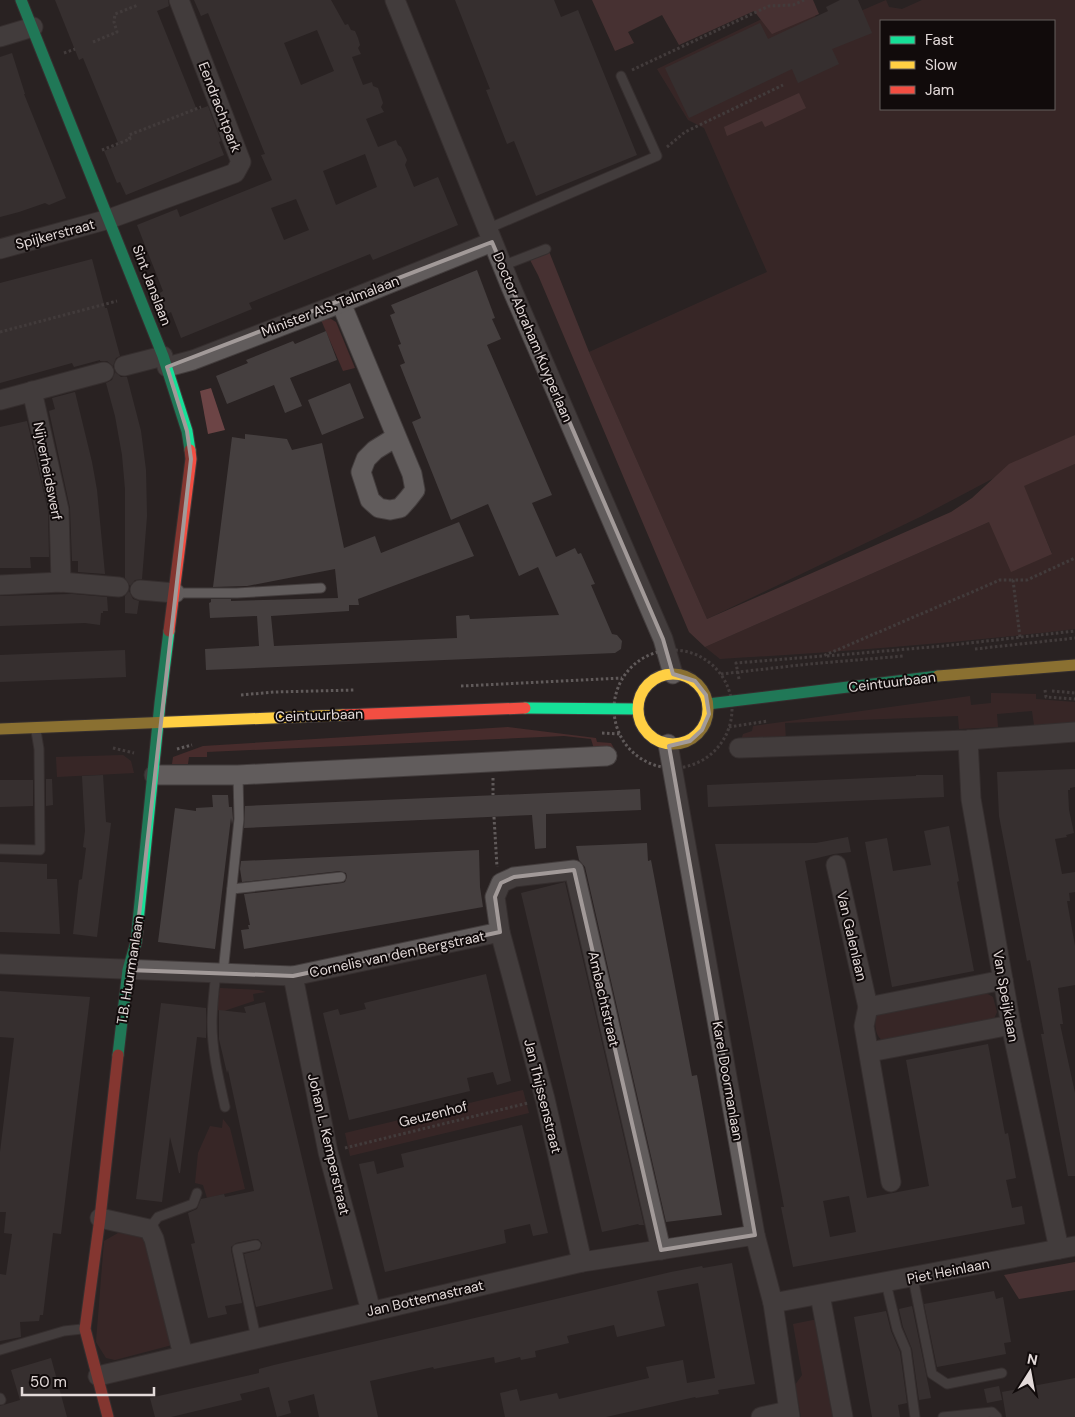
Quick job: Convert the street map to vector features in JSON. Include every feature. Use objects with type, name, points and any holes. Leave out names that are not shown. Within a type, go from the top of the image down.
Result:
[{"type":"street","name":"Sint Janslaan","points":[[21,0],[140,295],[165,362],[187,431],[191,459],[159,722]]},
{"type":"street","name":"Eendrachtpark","points":[[110,219],[235,173],[241,162],[179,0]]},
{"type":"street","name":"Doctor Abraham Kuyperlaan","points":[[395,0],[502,266],[663,639],[673,674]]},
{"type":"street","points":[[0,37],[33,27]]},
{"type":"street","name":"Spijkerstraat","points":[[0,249],[110,219]]},
{"type":"street","name":"Minister A.S. Talmalaan","points":[[165,362],[192,360],[341,303],[490,235]]},
{"type":"street","points":[[341,303],[396,437]]},
{"type":"street","points":[[124,366],[165,362]]},
{"type":"street","points":[[0,400],[104,372]]},
{"type":"street","name":"Nijverheidswerf","points":[[32,391],[59,510],[61,582]]},
{"type":"street","points":[[0,585],[61,582],[119,587]]},
{"type":"street","points":[[140,590],[175,593]]},
{"type":"street","name":"Ceintuurbaan","points":[[708,704],[932,677],[1075,664]]},
{"type":"street","points":[[673,674],[696,681],[706,695],[708,704],[709,714],[706,724],[696,736],[682,744],[668,744],[654,739],[640,723],[637,709],[643,690],[649,684],[664,675],[673,674]]},
{"type":"street","name":"Ceintuurbaan","points":[[0,729],[518,708],[637,709]]},
{"type":"street","name":"T.B. Huurmanlaan","points":[[108,1417],[85,1329],[100,1218],[128,970],[136,942],[159,722]]},
{"type":"street","points":[[738,741],[968,740],[1075,732]]},
{"type":"street","name":"Van Speijklaan","points":[[968,740],[971,799],[1011,1025],[1067,1248]]},
{"type":"street","name":"Karel Doormanlaan","points":[[668,744],[755,1235],[772,1303],[789,1414]]},
{"type":"street","points":[[154,775],[238,775],[607,756]]},
{"type":"street","name":"Van Galenlaan","points":[[836,865],[868,1007],[864,1026],[891,1182]]},
{"type":"street","name":"Ambachtstraat","points":[[501,882],[514,877],[574,870],[661,1250]]},
{"type":"street","points":[[500,932],[495,896],[501,882]]},
{"type":"street","name":"Cornelis van den Bergstraat","points":[[0,964],[293,976],[500,932]]},
{"type":"street","name":"Jan Thijssenstraat","points":[[500,932],[544,1099],[582,1262]]},
{"type":"street","name":"Johan L. Kemperstraat","points":[[293,976],[328,1152],[370,1311]]},
{"type":"street","points":[[868,1007],[1003,980]]},
{"type":"street","points":[[870,1052],[1011,1025]]},
{"type":"street","points":[[100,1218],[149,1229],[154,1239],[183,1355]]},
{"type":"street","name":"Jan Bottemastraat","points":[[98,1376],[582,1262],[755,1235]]},
{"type":"street","name":"Piet Heinlaan","points":[[772,1303],[1067,1248]]},
{"type":"street","points":[[820,1295],[843,1417]]},
{"type":"street","points":[[761,1417],[789,1414]]},
{"type":"lane","points":[[490,235],[657,156],[621,76]]},
{"type":"lane","points":[[502,266],[546,249]]},
{"type":"lane","points":[[175,593],[237,593],[321,588]]},
{"type":"lane","points":[[0,849],[40,850],[39,750],[35,728]]},
{"type":"lane","points":[[225,1107],[215,1060],[212,1007],[220,973],[232,889],[239,819],[238,775]]},
{"type":"lane","points":[[232,889],[341,877]]},
{"type":"lane","points":[[149,1229],[158,1217],[193,1204],[197,1192]]},
{"type":"lane","points":[[256,1245],[237,1249],[256,1338]]},
{"type":"lane","points":[[913,1278],[932,1374],[947,1384],[1002,1374]]},
{"type":"lane","points":[[886,1283],[897,1329],[906,1350],[915,1417]]},
{"type":"lane","points":[[0,1350],[64,1331],[85,1329]]},
{"type":"lane","points":[[943,1417],[992,1412],[997,1417]]},
{"type":"path","points":[[621,76],[769,6],[793,4],[804,0]]},
{"type":"path","points":[[93,42],[118,32],[114,22],[115,14],[138,5]]},
{"type":"path","points":[[657,156],[685,132],[783,85]]},
{"type":"path","points":[[85,157],[130,139],[129,135],[218,101]]},
{"type":"path","points":[[0,332],[140,295]]},
{"type":"path","points":[[822,656],[1000,580],[1027,580],[1075,558]]},
{"type":"path","points":[[1013,580],[1020,637]]},
{"type":"path","points":[[738,741],[743,726],[742,700],[736,663],[942,646],[1075,631]]},
{"type":"path","points":[[974,649],[1075,638]]},
{"type":"path","points":[[721,674],[907,656]]},
{"type":"path","points":[[494,817],[497,868],[501,882]]},
{"type":"path","name":"Geuzenhof","points":[[328,1152],[544,1099]]},
{"type":"highlighted area","points":[[492,242],[663,639],[673,674],[695,681],[706,695],[709,714],[702,730],[690,741],[669,746],[755,1235],[661,1250],[574,870],[514,877],[501,883],[495,897],[500,932],[293,976],[128,970],[136,942],[191,459],[187,431],[167,367]]},
{"type":"shaded area","points":[[592,0],[813,0],[819,14],[772,34],[754,11],[679,45],[662,15],[628,32],[634,43],[615,51]]},
{"type":"shaded area","points":[[886,0],[889,7],[902,9],[922,0],[1075,0],[1075,435],[922,516],[707,619],[589,352],[767,272],[704,128],[688,120],[657,69],[766,17],[813,11],[819,24],[833,23]]},
{"type":"shaded area","points":[[799,93],[806,108],[765,127],[762,121],[727,136],[724,127]]},
{"type":"shaded area","points":[[548,249],[589,352],[707,619],[951,512],[972,498],[1009,464],[1075,435],[1075,464],[1024,486],[1052,554],[1011,572],[989,522],[705,647],[689,632],[538,275],[529,258]]},
{"type":"shaded area","points":[[331,319],[336,322],[355,368],[343,371],[321,320]]},
{"type":"shaded area","points":[[211,388],[225,430],[208,434],[200,391]]},
{"type":"shaded area","points":[[1075,464],[1075,629],[898,647],[720,659],[705,647],[989,522],[1052,553],[1023,486]]},
{"type":"shaded area","points":[[991,693],[1036,694],[1036,699],[1075,702],[1075,728],[1034,725],[1032,711],[997,714],[998,727],[959,729],[958,716],[785,723],[786,741],[740,743],[743,734],[752,731],[753,726],[970,696],[971,705],[991,703]]},
{"type":"shaded area","points":[[508,727],[596,738],[597,742],[611,743],[615,750],[594,749],[591,739],[564,736],[207,752],[207,757],[189,757],[188,764],[172,764],[173,757],[203,746]]},
{"type":"shaded area","points":[[123,755],[131,761],[134,773],[57,777],[56,757]]},
{"type":"shaded area","points":[[220,988],[266,992],[253,994],[254,1001],[224,1011],[216,1010]]},
{"type":"shaded area","points":[[981,990],[993,997],[997,1012],[994,1019],[890,1043],[883,1041],[877,1034],[875,1019],[877,1012]]},
{"type":"shaded area","points":[[523,1090],[529,1113],[350,1156],[345,1133]]},
{"type":"shaded area","points":[[223,1119],[230,1128],[245,1189],[207,1198],[203,1185],[195,1183],[198,1153],[210,1126],[222,1128]]},
{"type":"shaded area","points":[[118,1233],[142,1235],[154,1258],[149,1261],[172,1345],[115,1360],[106,1358],[96,1342],[104,1241]]},
{"type":"shaded area","points":[[1075,1262],[1075,1290],[1019,1299],[1004,1275]]},
{"type":"shaded area","points":[[818,1319],[837,1417],[801,1417],[795,1385],[802,1375],[793,1324]]},
{"type":"building","points":[[55,0],[168,0],[169,6],[157,11],[197,110],[208,106],[224,155],[126,195],[120,182],[117,183],[104,151],[119,145],[83,58],[79,60]]},
{"type":"building","points":[[194,0],[331,0],[345,25],[348,24],[351,30],[355,31],[358,38],[360,45],[358,48],[361,54],[352,57],[363,85],[372,82],[373,86],[378,88],[383,103],[381,107],[384,112],[366,119],[378,147],[396,140],[407,160],[405,165],[414,187],[438,177],[458,225],[373,260],[370,254],[249,303],[252,309],[181,338],[171,312],[166,315],[158,294],[163,291],[137,225],[177,209],[180,217],[272,180],[261,155],[265,154],[208,13],[201,16]],"holes":[[[317,30],[334,71],[301,85],[284,43]],[[365,154],[377,187],[336,205],[323,171]],[[296,199],[309,230],[284,240],[271,208]]]},
{"type":"building","points":[[455,0],[554,0],[561,17],[578,10],[637,155],[536,196],[514,141],[507,144],[486,90],[490,89]]},
{"type":"building","points":[[840,0],[858,0],[872,33],[832,49],[839,64],[798,83],[792,69],[689,118],[665,68],[760,23],[768,39],[828,11],[826,7]]},
{"type":"building","points":[[12,53],[24,94],[66,198],[49,205],[45,203],[0,217],[0,57]]},
{"type":"building","points":[[92,259],[120,356],[116,358],[113,366],[107,361],[100,360],[74,367],[72,363],[0,383],[0,283]]},
{"type":"building","points":[[477,270],[495,318],[492,319],[501,339],[487,345],[552,495],[532,503],[556,557],[575,548],[578,554],[581,553],[595,584],[591,585],[612,634],[617,635],[622,641],[621,649],[615,653],[206,670],[205,649],[259,646],[257,616],[210,618],[209,603],[211,599],[231,599],[231,601],[338,598],[335,569],[247,586],[213,587],[232,437],[245,439],[245,434],[287,439],[292,450],[322,443],[344,548],[375,536],[381,553],[459,522],[474,556],[358,599],[359,605],[349,605],[349,611],[271,616],[274,646],[457,638],[456,616],[469,615],[470,619],[559,615],[538,567],[519,576],[488,504],[451,520],[412,422],[421,418],[400,365],[405,363],[398,345],[401,344],[390,315],[395,313],[391,305]]},
{"type":"building","points":[[326,331],[337,360],[290,378],[302,406],[285,413],[274,385],[227,404],[216,376],[248,363],[246,360],[293,341],[295,344]]},
{"type":"building","points":[[115,372],[121,377],[127,377],[141,431],[146,470],[147,516],[142,579],[135,580],[130,586],[125,578],[125,489],[122,455],[115,416],[106,383],[112,380]]},
{"type":"building","points":[[350,383],[364,418],[322,435],[308,400]]},
{"type":"building","points":[[75,392],[97,490],[105,574],[78,572],[78,561],[72,561],[70,508],[49,411],[55,409],[52,398]]},
{"type":"building","points":[[27,421],[48,511],[49,557],[30,557],[31,568],[0,568],[0,427]]},
{"type":"building","points":[[129,591],[133,599],[139,601],[137,614],[125,613],[125,596]]},
{"type":"building","points":[[72,594],[107,597],[108,611],[101,613],[100,625],[85,623],[0,626],[0,596]]},
{"type":"building","points":[[125,650],[126,677],[0,682],[0,655]]},
{"type":"building","points":[[1075,769],[1075,787],[1068,790],[1069,810],[1074,833],[1066,835],[1067,837],[1055,839],[1062,874],[1075,872],[1075,892],[1069,893],[1070,901],[1067,901],[1075,946],[1075,985],[1058,988],[1063,1024],[1060,1024],[1075,1093],[1075,1176],[1068,1176],[1041,1034],[1044,1034],[1030,960],[1027,961],[999,816],[997,772]]},
{"type":"building","points":[[103,775],[106,822],[111,823],[97,937],[73,934],[79,880],[82,879],[86,848],[83,847],[85,831],[82,776]]},
{"type":"building","points":[[943,775],[944,797],[708,807],[707,785]]},
{"type":"building","points":[[46,779],[52,779],[53,805],[46,806]]},
{"type":"building","points":[[0,780],[33,780],[33,806],[0,807]]},
{"type":"building","points":[[640,789],[641,810],[546,814],[546,848],[535,849],[532,815],[244,828],[245,806]]},
{"type":"building","points":[[212,795],[228,795],[233,819],[232,825],[231,818],[215,949],[158,942],[175,808],[196,811],[196,808],[213,807]]},
{"type":"building","points":[[949,826],[959,881],[957,882],[974,971],[892,987],[865,842],[887,838],[893,871],[931,865],[924,831]]},
{"type":"building","points":[[848,837],[851,852],[805,861],[867,1198],[929,1186],[906,1060],[988,1044],[1005,1134],[1008,1133],[1016,1178],[1006,1180],[1012,1208],[1022,1206],[1025,1224],[793,1267],[781,1207],[784,1207],[715,844],[816,843]],"holes":[[[849,1196],[856,1232],[830,1237],[823,1201]]]},
{"type":"building","points":[[647,843],[648,861],[651,860],[692,1076],[697,1075],[722,1215],[666,1222],[585,867],[579,860],[576,846]]},
{"type":"building","points":[[479,850],[480,887],[483,907],[244,949],[241,930],[249,929],[248,925],[250,925],[244,894],[342,883],[345,882],[347,877],[346,873],[340,871],[242,882],[241,861]]},
{"type":"building","points":[[0,862],[47,864],[47,879],[57,879],[60,934],[0,932]]},
{"type":"building","points":[[565,882],[644,1225],[638,1224],[602,1232],[521,893]]},
{"type":"building","points":[[486,974],[511,1081],[497,1085],[493,1072],[467,1078],[470,1091],[349,1120],[323,1013],[338,1009],[340,1015],[366,1009],[364,1003]]},
{"type":"building","points":[[0,991],[90,997],[61,1234],[53,1233],[43,1315],[40,1315],[39,1321],[20,1322],[21,1337],[0,1341],[0,1274],[6,1275],[12,1234],[4,1233],[6,1212],[0,1212],[0,1152],[14,1038],[0,1037]]},
{"type":"building","points":[[265,1002],[333,1289],[256,1307],[244,1254],[260,1250],[262,1243],[255,1239],[236,1243],[231,1247],[231,1250],[242,1303],[225,1306],[227,1314],[208,1318],[191,1244],[195,1243],[188,1213],[197,1209],[201,1199],[224,1194],[225,1197],[254,1191],[228,1070],[227,1073],[219,1039],[219,1010],[246,1013],[244,1007]]},
{"type":"building","points":[[161,1003],[206,1008],[206,1038],[197,1037],[180,1173],[170,1137],[162,1202],[136,1199]]},
{"type":"building","points":[[522,1125],[548,1233],[533,1236],[530,1224],[504,1230],[506,1243],[385,1272],[359,1164],[374,1161],[377,1174],[404,1167],[401,1154]]},
{"type":"building","points":[[732,1263],[755,1384],[718,1390],[719,1394],[695,1397],[606,1417],[505,1417],[500,1393],[517,1389],[520,1401],[557,1393],[559,1399],[649,1378],[646,1367],[683,1360],[687,1383],[715,1378],[698,1283],[657,1291],[665,1326],[617,1337],[614,1325],[567,1336],[569,1343],[535,1351],[536,1357],[521,1360],[520,1357],[495,1363],[494,1357],[434,1369],[433,1367],[370,1381],[378,1417],[319,1417],[314,1394],[288,1401],[291,1413],[277,1417],[269,1387],[240,1394],[242,1400],[171,1417],[155,1417],[150,1398],[259,1373],[259,1369],[274,1365],[671,1272]]},
{"type":"building","points":[[994,1291],[996,1299],[1003,1297],[1011,1342],[1004,1343],[1006,1354],[937,1367],[924,1304]]},
{"type":"building","points":[[912,1306],[931,1398],[919,1400],[912,1349],[903,1327],[899,1309]]},
{"type":"building","points":[[886,1311],[891,1331],[900,1352],[907,1403],[898,1405],[900,1417],[872,1417],[854,1317]]},
{"type":"building","points":[[51,1358],[67,1417],[0,1417],[0,1406],[20,1400],[11,1370]]},
{"type":"building","points":[[1075,1378],[1075,1417],[1006,1417],[1002,1392]]},
{"type":"building","points":[[999,1386],[1002,1400],[987,1403],[984,1389]]},
{"type":"traffic: fast","points":[[21,0],[163,356],[187,431],[190,450]]},
{"type":"traffic: fast","points":[[118,1055],[128,970],[136,942],[169,631]]},
{"type":"traffic: fast","points":[[708,704],[938,676]]},
{"type":"traffic: fast","points":[[525,708],[637,709]]},
{"type":"traffic: slow","points":[[938,676],[1075,665]]},
{"type":"traffic: slow","points":[[666,674],[680,674],[693,679],[703,689],[708,702],[708,709],[708,716],[703,729],[693,739],[680,744],[666,744],[653,739],[643,729],[638,716],[638,702],[643,689],[653,679],[666,674]]},
{"type":"traffic: slow","points":[[0,729],[343,715]]},
{"type":"traffic: jam","points":[[169,631],[191,459],[190,450]]},
{"type":"traffic: jam","points":[[343,715],[525,708]]},
{"type":"traffic: jam","points":[[108,1417],[85,1329],[100,1218],[118,1055]]}]
